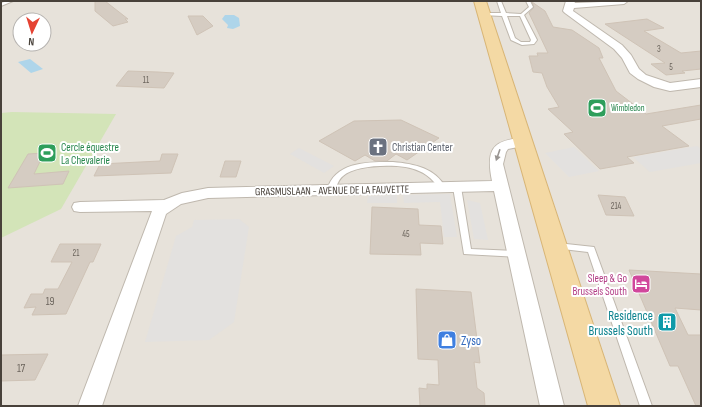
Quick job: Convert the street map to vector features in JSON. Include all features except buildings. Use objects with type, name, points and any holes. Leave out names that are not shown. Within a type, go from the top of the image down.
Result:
[{"type":"main road","points":[[482,7],[604,406]]},
{"type":"street","points":[[624,1],[570,3],[568,11],[618,47],[627,57],[634,71],[642,77],[658,84],[670,87],[701,83]]},
{"type":"street","points":[[523,142],[510,142],[503,145],[498,153],[496,164],[552,406]]},
{"type":"street","name":"GRASMUSLAAN - AVENUE DE LA FAUVETTE","points":[[80,207],[165,205],[182,197],[208,193],[501,186]]},
{"type":"street","points":[[90,406],[159,212],[165,205]]},
{"type":"lane","points":[[1,5],[11,1]]},
{"type":"lane","points":[[499,1],[513,39],[521,43],[532,43],[534,40],[522,15]]},
{"type":"lane","points":[[482,7],[504,14],[522,15],[531,7],[528,1]]},
{"type":"lane","points":[[501,7],[509,5]]},
{"type":"lane","points":[[331,190],[332,183],[348,169],[366,165],[406,166],[419,168],[449,188],[466,252],[517,254]]},
{"type":"lane","points":[[555,246],[591,249],[646,406]]},
{"type":"shaded area","points":[[1,1],[701,1],[701,406],[1,406]]},
{"type":"shaded area","points":[[697,146],[701,149],[701,163],[650,172],[633,157]]},
{"type":"shaded area","points":[[574,147],[599,171],[569,177],[545,153]]},
{"type":"shaded area","points":[[299,148],[334,166],[324,173],[290,154]]},
{"type":"shaded area","points":[[450,194],[457,237],[444,237],[440,202],[404,203],[403,195]]},
{"type":"shaded area","points":[[397,195],[397,203],[367,203],[368,196]]},
{"type":"shaded area","points":[[467,200],[480,203],[488,240],[474,239]]},
{"type":"shaded area","points":[[239,219],[249,227],[234,322],[209,340],[145,342],[176,236],[192,227],[194,220]]},
{"type":"green space","name":"Cercle équestre La Chevalerie","points":[[1,113],[116,114],[61,209],[1,238]]},
{"type":"water","points":[[225,15],[234,15],[239,18],[240,26],[233,29],[227,28],[228,25],[222,19]]},
{"type":"water","points":[[30,59],[43,69],[31,73],[18,62]]},
{"type":"place","name":"Wimbledon","points":[[597,108]]},
{"type":"place","name":"Christian Center","points":[[378,147]]},
{"type":"place","name":"Cercle équestre La Chevalerie","points":[[47,153]]},
{"type":"place","name":"Sleep & Go Brussels South","points":[[641,284]]},
{"type":"place","name":"Residence Brussels South","points":[[667,322]]},
{"type":"place","name":"Zyso","points":[[447,340]]}]
